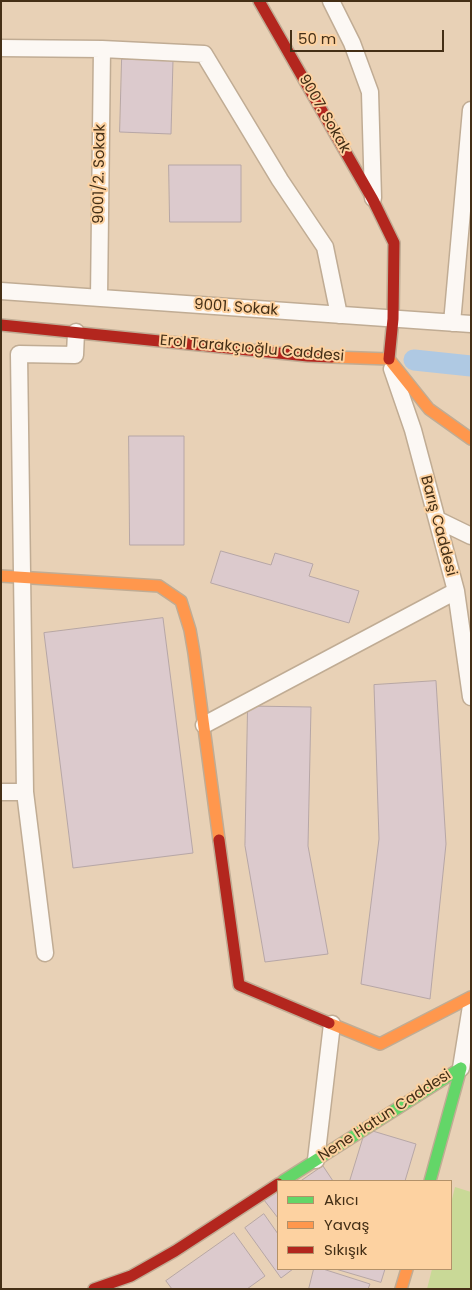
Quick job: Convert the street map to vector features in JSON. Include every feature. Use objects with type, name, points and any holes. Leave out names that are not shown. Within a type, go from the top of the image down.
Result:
[{"type":"street","name":"9007. Sokak","points":[[259,1],[373,200],[394,244],[393,319],[389,359]]},
{"type":"street","name":"9007. Sokak","points":[[331,1],[352,43],[370,92],[373,200]]},
{"type":"street","points":[[1,48],[102,49],[204,54],[280,180],[325,247],[339,315]]},
{"type":"street","name":"9001/2. Sokak","points":[[99,298],[102,49]]},
{"type":"street","points":[[452,323],[471,110]]},
{"type":"street","name":"9001. Sokak","points":[[1,291],[471,324]]},
{"type":"street","name":"Erol Tarakçıoğlu Caddesi","points":[[1,325],[308,356],[389,359]]},
{"type":"street","points":[[45,954],[25,792],[19,354],[75,355],[76,332]]},
{"type":"street","points":[[389,359],[429,409],[471,439]]},
{"type":"street","name":"Barış Caddesi","points":[[389,359],[438,520],[456,591],[471,697]]},
{"type":"street","points":[[438,520],[471,536]]},
{"type":"street","points":[[1,576],[159,586],[180,601],[190,630],[239,985],[380,1044],[471,997]]},
{"type":"street","points":[[204,725],[456,591]]},
{"type":"street","points":[[1,792],[25,792]]},
{"type":"street","points":[[430,1180],[466,1068],[471,1006]]},
{"type":"street","points":[[316,1160],[332,1024]]},
{"type":"street","name":"Nene Hatun Caddesi","points":[[285,1180],[466,1068]]},
{"type":"street","points":[[94,1289],[131,1276],[175,1251],[277,1185]]},
{"type":"street","points":[[401,1289],[407,1270]]},
{"type":"green space","points":[[455,1187],[471,1192],[471,1289],[427,1289],[432,1270],[452,1270],[452,1199]]},
{"type":"building","points":[[122,59],[173,60],[171,134],[120,132]]},
{"type":"building","points":[[169,165],[241,165],[241,222],[170,222]]},
{"type":"building","points":[[129,436],[184,436],[184,545],[130,545]]},
{"type":"building","points":[[221,551],[271,565],[275,553],[313,564],[309,576],[359,591],[349,623],[211,583]]},
{"type":"building","points":[[163,618],[193,853],[73,868],[44,633]]},
{"type":"building","points":[[436,681],[446,844],[430,999],[361,984],[379,839],[374,685]]},
{"type":"building","points":[[248,706],[311,707],[308,846],[328,954],[265,962],[245,846]]},
{"type":"building","points":[[366,1129],[416,1144],[405,1180],[350,1180]]},
{"type":"building","points":[[323,1166],[332,1180],[302,1180]]},
{"type":"building","points":[[277,1192],[277,1217],[264,1200]]},
{"type":"building","points":[[264,1214],[277,1233],[277,1270],[292,1270],[281,1278],[245,1228]]},
{"type":"building","points":[[234,1233],[265,1276],[247,1289],[172,1289],[166,1281]]},
{"type":"building","points":[[314,1270],[326,1270],[370,1284],[368,1289],[309,1289]]},
{"type":"building","points":[[339,1270],[385,1270],[381,1282]]},
{"type":"waterway","points":[[414,360],[471,366]]},
{"type":"traffic: fast","points":[[285,1180],[461,1068]]},
{"type":"traffic: fast","points":[[430,1180],[461,1068]]},
{"type":"traffic: slow","points":[[332,357],[389,359],[429,409],[471,439]]},
{"type":"traffic: slow","points":[[1,576],[159,586],[181,601],[190,630],[194,653],[219,840]]},
{"type":"traffic: slow","points":[[329,1023],[380,1044],[471,997]]},
{"type":"traffic: slow","points":[[401,1289],[407,1270]]},
{"type":"traffic: jam","points":[[259,1],[373,200],[394,243],[393,319],[389,359]]},
{"type":"traffic: jam","points":[[1,325],[332,357]]},
{"type":"traffic: jam","points":[[219,840],[239,985],[329,1023]]},
{"type":"traffic: jam","points":[[94,1289],[131,1276],[175,1251],[277,1185]]}]
